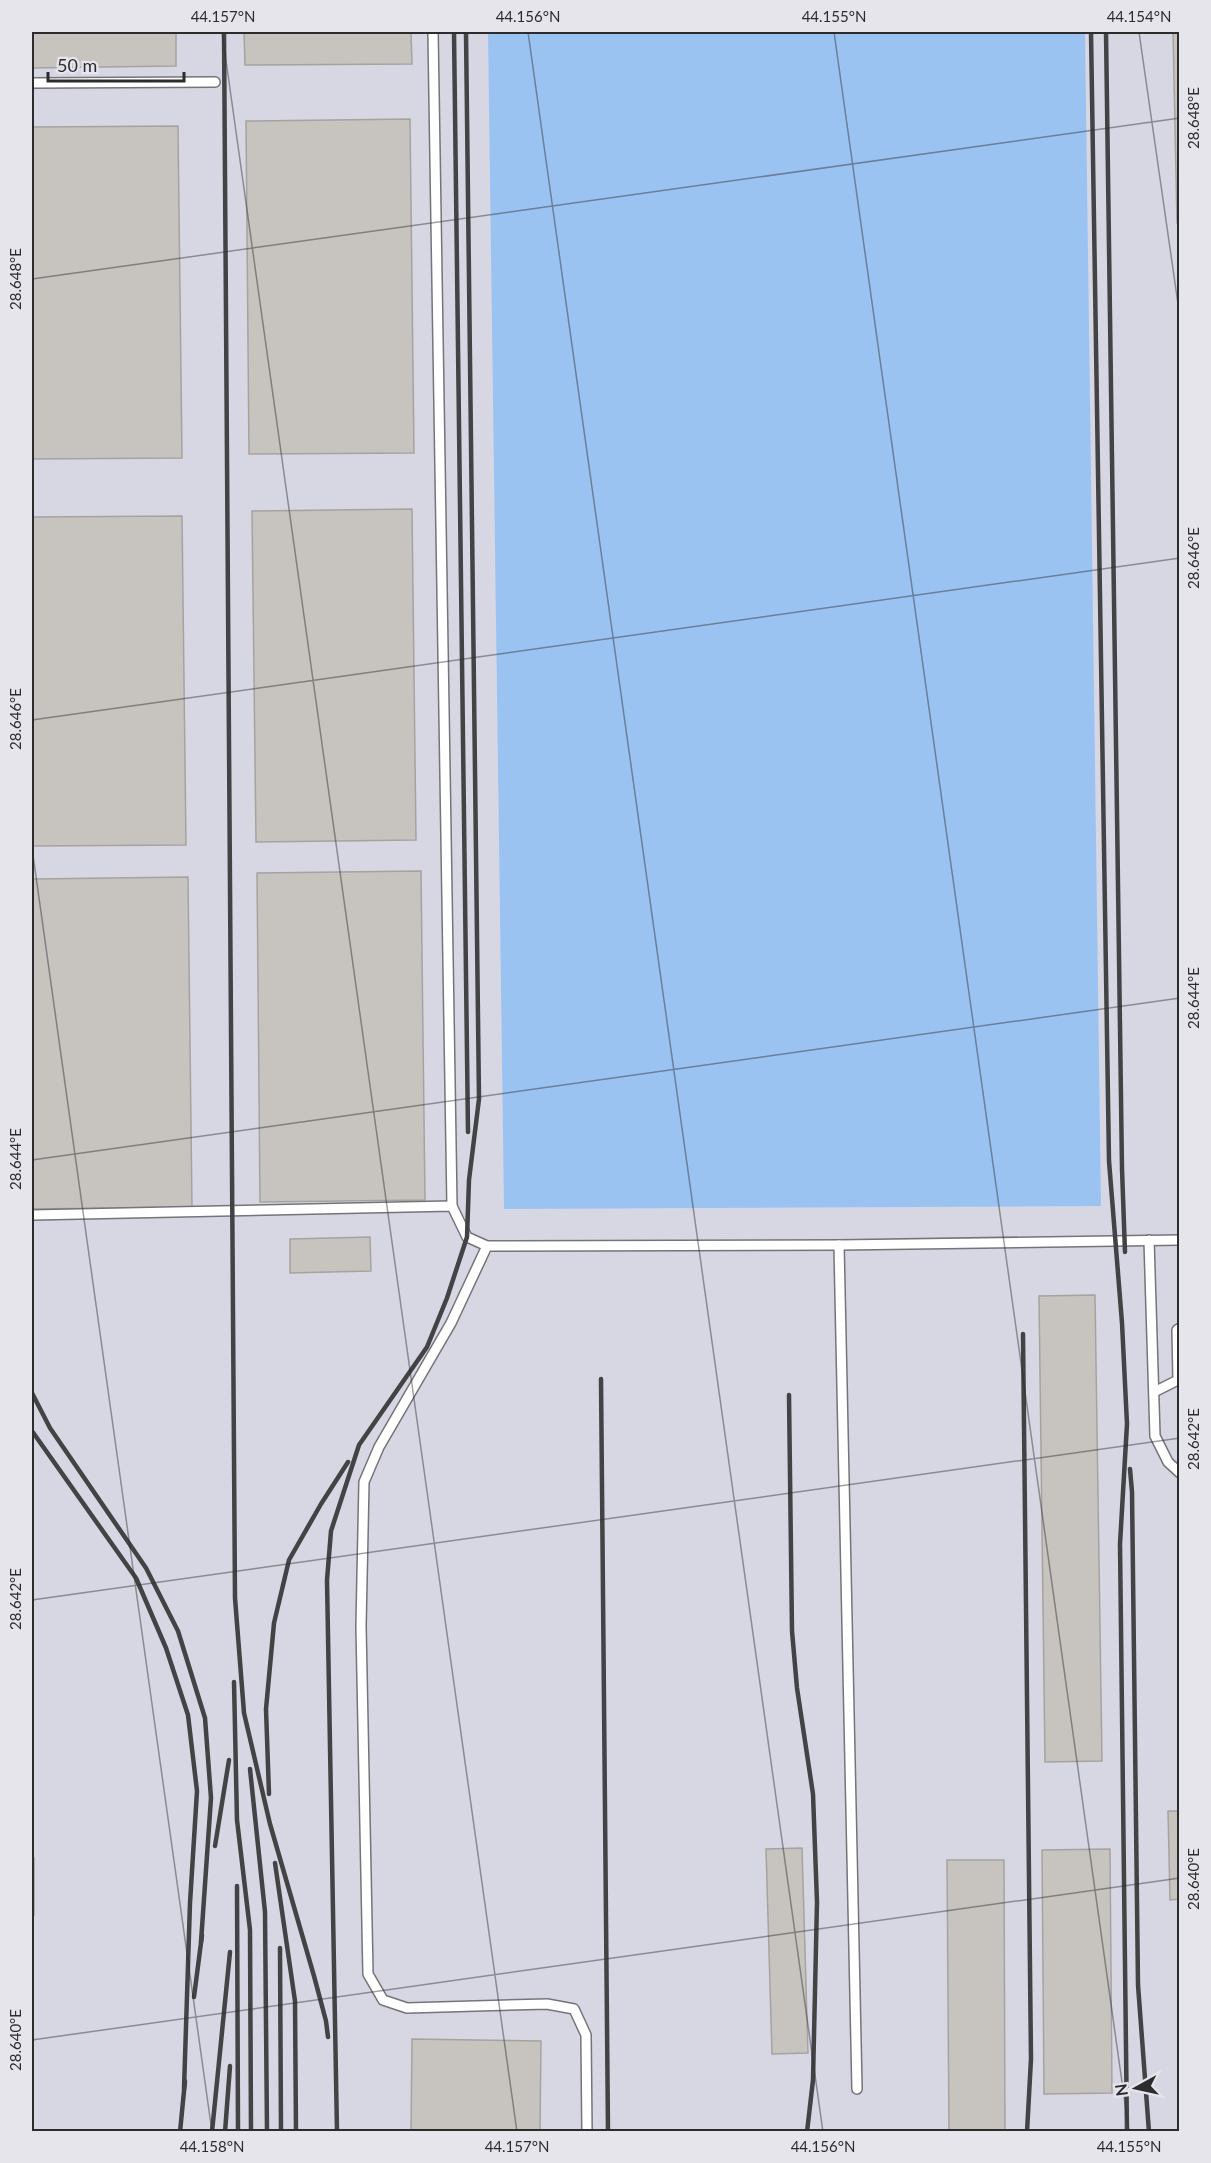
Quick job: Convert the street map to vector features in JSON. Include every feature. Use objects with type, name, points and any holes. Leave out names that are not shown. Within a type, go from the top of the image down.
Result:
[{"type":"lane","points":[[433,32],[452,1206],[467,1237],[487,1246],[838,1245],[1179,1240]]},
{"type":"lane","points":[[32,83],[215,82]]},
{"type":"lane","points":[[32,1215],[452,1206]]},
{"type":"lane","points":[[1149,1240],[1155,1436],[1168,1462],[1179,1473]]},
{"type":"lane","points":[[838,1245],[857,2089]]},
{"type":"lane","points":[[487,1246],[451,1323],[379,1447],[364,1482],[361,1626],[368,1974],[383,2000],[407,2008],[547,2004],[574,2009],[586,2035],[586,2132]]},
{"type":"lane","points":[[1154,1392],[1178,1380],[1177,1330],[1179,1328]]},
{"type":"shaded area","points":[[32,32],[1179,32],[1179,2131],[32,2132]]},
{"type":"water","points":[[488,32],[1085,32],[1101,1206],[504,1209]]},
{"type":"building","points":[[32,32],[176,32],[176,66],[32,68]]},
{"type":"building","points":[[244,32],[411,32],[412,64],[245,65]]},
{"type":"building","points":[[1173,32],[1180,32],[1180,223],[1177,223]]},
{"type":"building","points":[[410,119],[414,453],[249,454],[246,121]]},
{"type":"building","points":[[178,126],[182,458],[32,459],[32,127]]},
{"type":"building","points":[[412,509],[416,840],[256,842],[252,511]]},
{"type":"building","points":[[182,516],[186,845],[32,846],[32,517]]},
{"type":"building","points":[[421,871],[425,1200],[260,1202],[257,873]]},
{"type":"building","points":[[188,877],[192,1207],[32,1209],[32,879]]},
{"type":"building","points":[[370,1237],[371,1271],[290,1273],[290,1239]]},
{"type":"building","points":[[1095,1295],[1102,1761],[1045,1762],[1039,1296]]},
{"type":"building","points":[[1168,1811],[1180,1811],[1180,1899],[1170,1900]]},
{"type":"building","points":[[802,1848],[808,2053],[772,2054],[766,1849]]},
{"type":"building","points":[[1110,1849],[1112,2093],[1044,2094],[1042,1850]]},
{"type":"building","points":[[32,1858],[34,1858],[34,1915],[32,1915]]},
{"type":"building","points":[[947,1860],[1004,1860],[1005,2132],[949,2132]]},
{"type":"building","points":[[412,2039],[541,2041],[540,2132],[411,2132]]},
{"type":"railway","points":[[224,32],[235,1598],[244,1713],[270,1824],[314,1976],[328,2037]]},
{"type":"railway","points":[[454,32],[468,1132]]},
{"type":"railway","points":[[337,2132],[327,1580],[331,1531],[359,1445],[427,1347],[447,1298],[467,1237],[469,1180],[479,1099],[466,32]]},
{"type":"railway","points":[[1091,32],[1109,1161],[1122,1323],[1127,1424],[1120,1544],[1127,2132]]},
{"type":"railway","points":[[1106,32],[1125,1252]]},
{"type":"railway","points":[[1023,1334],[1031,2059],[1027,2132]]},
{"type":"railway","points":[[601,1379],[608,2132]]},
{"type":"railway","points":[[32,1393],[50,1428],[146,1568],[178,1631],[205,1718],[211,1798],[201,1942]]},
{"type":"railway","points":[[789,1395],[792,1631],[797,1688],[813,1794],[817,1902],[813,2080],[807,2132]]},
{"type":"railway","points":[[32,1431],[136,1578],[166,1648],[188,1715],[197,1791],[190,1903],[184,2089]]},
{"type":"railway","points":[[269,1794],[266,1709],[274,1623],[289,1560],[348,1462]]},
{"type":"railway","points":[[1130,1469],[1138,1985],[1149,2132]]},
{"type":"railway","points":[[234,1682],[237,1820],[250,1930],[251,2132]]},
{"type":"railway","points":[[215,1846],[229,1760]]},
{"type":"railway","points":[[250,1769],[265,1912],[267,2132]]},
{"type":"railway","points":[[275,1863],[295,2001],[296,2132]]},
{"type":"railway","points":[[237,1886],[238,2132]]},
{"type":"railway","points":[[194,1997],[202,1935]]},
{"type":"railway","points":[[280,1948],[281,2132]]},
{"type":"railway","points":[[212,2132],[230,1952]]},
{"type":"railway","points":[[225,2132],[230,2066]]},
{"type":"railway","points":[[180,2132],[185,2081]]}]
